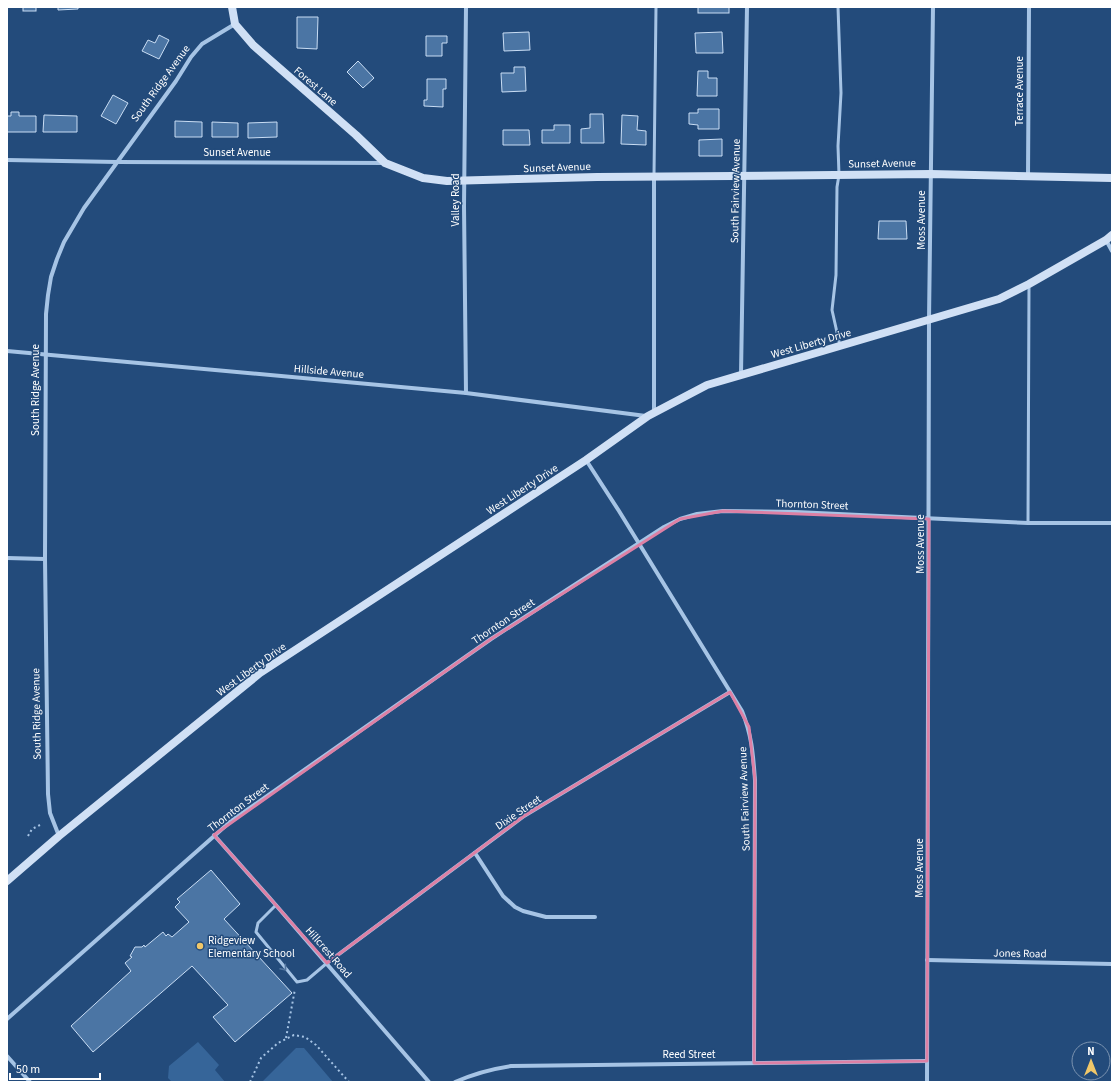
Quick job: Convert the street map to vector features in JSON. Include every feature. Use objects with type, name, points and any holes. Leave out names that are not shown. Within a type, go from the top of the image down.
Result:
[{"type":"main road","points":[[232,7],[235,24]]},
{"type":"main road","name":"Forest Lane","points":[[235,24],[253,45],[356,135],[385,163]]},
{"type":"main road","name":"Sunset Avenue","points":[[385,163],[423,178],[446,181],[654,176],[931,174],[1112,178]]},
{"type":"main road","name":"West Liberty Drive","points":[[7,881],[59,836],[260,673],[586,460],[651,415],[707,385],[999,299],[1029,284],[1109,238]]},
{"type":"street","name":"Valley Road","points":[[466,7],[464,181],[466,393]]},
{"type":"street","name":"South Fairview Avenue","points":[[741,375],[747,7]]},
{"type":"street","name":"Moss Avenue","points":[[926,1082],[929,320],[933,7]]},
{"type":"street","name":"Terrace Avenue","points":[[1028,176],[1029,7]]},
{"type":"street","name":"South Ridge Avenue","points":[[59,836],[50,813],[48,794],[45,559],[46,355],[48,295],[57,259],[64,242],[84,208],[176,81],[191,57],[202,44],[235,24]]},
{"type":"street","name":"Sunset Avenue","points":[[7,160],[385,163]]},
{"type":"street","points":[[651,415],[654,176]]},
{"type":"street","points":[[1109,238],[1112,251]]},
{"type":"street","name":"Hillside Avenue","points":[[7,351],[466,393],[651,415]]},
{"type":"street","name":"South Fairview Avenue","points":[[586,460],[639,543],[742,711],[749,727],[755,780],[754,1063]]},
{"type":"street","name":"Thornton Street","points":[[7,1019],[230,822],[491,639],[664,527],[680,519],[697,514],[723,511],[796,512],[1028,523],[1112,523]]},
{"type":"street","points":[[7,558],[45,559]]},
{"type":"street","name":"Dixie Street","points":[[326,963],[524,816],[730,692]]},
{"type":"street","name":"Hillcrest Road","points":[[214,836],[276,905],[429,1082]]},
{"type":"street","points":[[475,853],[503,896],[515,907],[523,911],[546,917],[595,917]]},
{"type":"street","name":"Jones Road","points":[[927,960],[1112,964]]},
{"type":"street","points":[[7,1056],[30,1082]]},
{"type":"street","name":"Reed Street","points":[[455,1082],[472,1074],[511,1066],[927,1061]]},
{"type":"lane","points":[[654,176],[656,7]]},
{"type":"lane","points":[[838,7],[841,93],[838,146],[839,175],[837,187],[836,275],[832,310],[840,346]]},
{"type":"lane","points":[[1028,523],[1029,284]]},
{"type":"lane","points":[[276,905],[258,923],[256,932],[297,982],[308,980],[326,963]]},
{"type":"path","points":[[28,836],[32,829],[40,825]]},
{"type":"path","points":[[286,1038],[297,982]]},
{"type":"path","points":[[250,1082],[261,1058],[278,1043],[294,1035],[304,1037],[316,1045],[349,1082]]},
{"type":"highlighted area","points":[[723,511],[929,519],[927,1061],[754,1063],[755,780],[749,727],[730,692],[524,816],[327,963],[214,835],[491,639],[680,519]]},
{"type":"shaded area","points":[[198,1042],[219,1065],[215,1070],[225,1082],[172,1082],[168,1078],[169,1066]]},
{"type":"shaded area","points":[[296,1048],[304,1048],[333,1082],[264,1082],[263,1081]]},
{"type":"building","points":[[23,7],[36,7],[36,11],[23,11]]},
{"type":"building","points":[[58,7],[78,7],[78,9],[58,10]]},
{"type":"building","points":[[698,7],[729,7],[729,13],[698,13]]},
{"type":"building","points":[[297,17],[318,17],[317,49],[297,48]]},
{"type":"building","points":[[529,32],[530,50],[504,51],[503,33]]},
{"type":"building","points":[[722,32],[723,53],[696,53],[695,33]]},
{"type":"building","points":[[159,35],[169,40],[159,59],[142,51],[148,40],[155,43]]},
{"type":"building","points":[[426,36],[447,36],[447,43],[442,43],[442,56],[426,56]]},
{"type":"building","points":[[358,61],[374,78],[363,88],[347,72]]},
{"type":"building","points":[[514,67],[525,67],[526,91],[502,92],[501,73],[514,73]]},
{"type":"building","points":[[698,71],[708,71],[708,78],[717,78],[717,96],[697,96]]},
{"type":"building","points":[[427,79],[446,79],[446,89],[443,89],[443,107],[424,106],[424,100],[427,100]]},
{"type":"building","points":[[113,95],[128,103],[116,124],[101,116]]},
{"type":"building","points":[[698,109],[719,109],[719,129],[698,129],[698,125],[689,124],[689,113],[698,113]]},
{"type":"building","points":[[11,112],[19,112],[19,116],[36,116],[36,132],[7,132],[7,116],[11,116]]},
{"type":"building","points":[[590,114],[603,114],[604,143],[581,143],[581,129],[590,128]]},
{"type":"building","points":[[44,115],[77,116],[77,132],[43,132]]},
{"type":"building","points":[[622,115],[638,116],[637,130],[646,131],[646,145],[621,144]]},
{"type":"building","points":[[175,121],[202,122],[202,137],[175,137]]},
{"type":"building","points":[[212,122],[238,123],[238,137],[212,137]]},
{"type":"building","points":[[277,122],[277,137],[248,138],[248,123]]},
{"type":"building","points":[[554,125],[570,125],[570,143],[542,143],[542,130],[554,130]]},
{"type":"building","points":[[503,130],[529,130],[530,145],[503,145]]},
{"type":"building","points":[[722,139],[722,156],[699,156],[699,140]]},
{"type":"building","points":[[879,221],[906,221],[907,239],[878,239]]},
{"type":"building","points":[[211,870],[240,904],[224,919],[292,993],[235,1042],[213,1017],[228,1005],[192,966],[93,1052],[71,1026],[131,971],[125,963],[132,957],[130,956],[135,947],[142,947],[144,945],[145,947],[163,932],[166,936],[168,934],[172,937],[189,922],[175,907],[180,902],[177,899]]},
{"type":"place","name":"Ridgeview Elementary School","points":[[200,946]]}]
